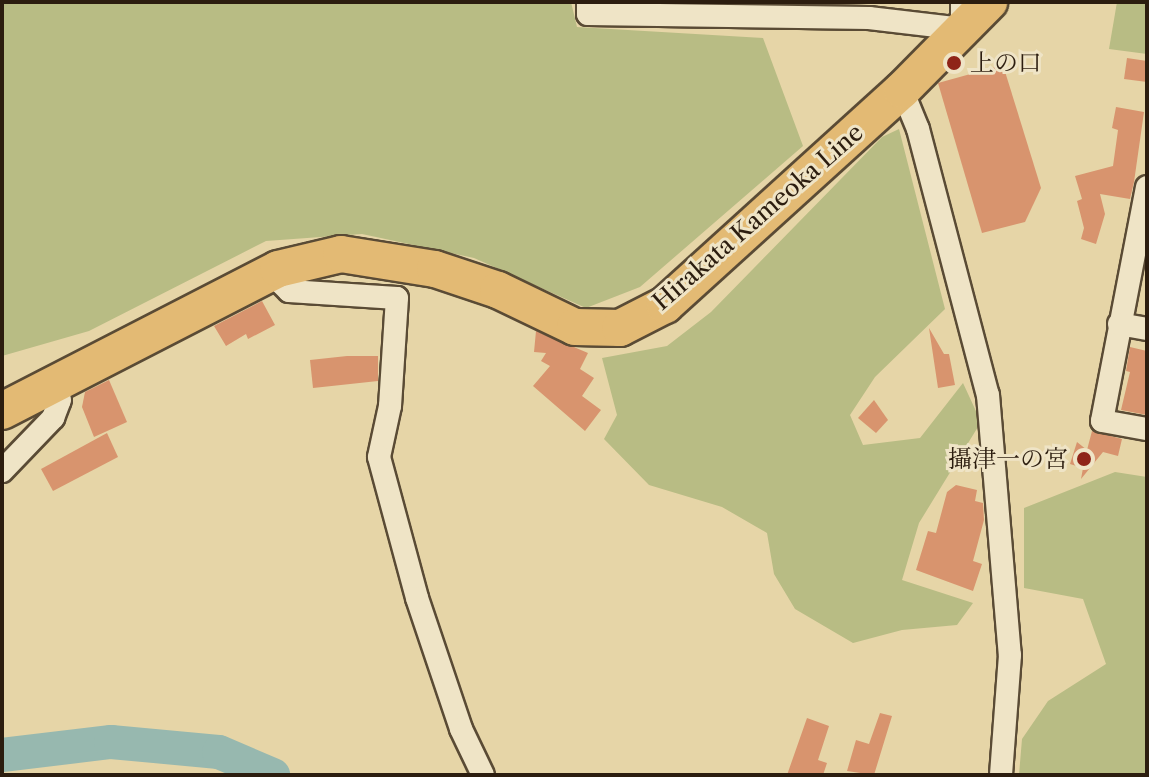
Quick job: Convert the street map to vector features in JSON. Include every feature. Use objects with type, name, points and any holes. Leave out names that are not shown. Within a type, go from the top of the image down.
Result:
[{"type":"main road","name":"Hirakata Kameoka Line","points":[[2,410],[56,386],[278,269],[341,254],[435,269],[498,290],[575,327],[620,328],[665,305],[902,90],[962,16],[989,2]]},
{"type":"street","points":[[588,2],[588,14],[676,9],[772,9],[869,10],[962,16]]},
{"type":"street","points":[[902,90],[918,129],[988,395],[1010,655],[1001,775]]},
{"type":"street","points":[[1147,187],[1102,421],[1147,429]]},
{"type":"street","points":[[278,269],[281,283],[289,291],[397,298],[390,406],[379,457],[417,598],[461,729],[476,766],[483,775]]},
{"type":"street","points":[[1119,324],[1147,329]]},
{"type":"street","points":[[2,471],[53,418],[60,400],[56,386]]},
{"type":"green space","points":[[2,2],[571,2],[577,27],[763,38],[803,146],[640,287],[586,308],[474,258],[362,234],[266,241],[89,331],[2,356]]},
{"type":"green space","points":[[1117,2],[1147,2],[1147,54],[1109,49]]},
{"type":"green space","points":[[899,129],[945,309],[875,377],[850,415],[863,445],[920,438],[963,383],[981,422],[919,523],[902,580],[973,603],[957,625],[902,630],[853,643],[795,609],[774,574],[767,533],[722,507],[649,485],[604,439],[617,415],[602,358],[667,346],[711,312],[882,137]]},
{"type":"green space","points":[[1115,472],[1147,477],[1147,775],[1019,775],[1022,739],[1048,701],[1106,664],[1083,599],[1024,588],[1024,508]]},
{"type":"building","points":[[1127,58],[1147,61],[1147,82],[1124,79]]},
{"type":"building","points":[[1003,65],[1041,188],[1025,222],[982,233],[938,83]]},
{"type":"building","points":[[1116,107],[1144,112],[1134,182],[1130,199],[1100,194],[1105,214],[1096,244],[1081,239],[1084,228],[1077,201],[1082,199],[1075,176],[1113,166],[1118,130],[1112,128]]},
{"type":"building","points":[[262,301],[275,325],[248,339],[246,334],[226,346],[214,326]]},
{"type":"building","points":[[929,328],[944,354],[949,354],[955,385],[938,388]]},
{"type":"building","points":[[536,331],[588,353],[580,369],[594,378],[582,396],[601,410],[585,431],[533,386],[550,366],[541,361],[546,353],[534,352]]},
{"type":"building","points":[[1130,347],[1147,351],[1147,415],[1121,410],[1130,372],[1126,371]]},
{"type":"building","points":[[378,356],[378,381],[313,388],[310,360]]},
{"type":"building","points":[[109,380],[127,422],[94,437],[82,407],[85,392]]},
{"type":"building","points":[[874,400],[888,420],[876,433],[858,418]]},
{"type":"building","points":[[1092,431],[1122,439],[1118,456],[1103,452],[1081,479],[1083,468],[1070,464],[1077,442],[1087,450]]},
{"type":"building","points":[[107,433],[118,457],[53,491],[41,469]]},
{"type":"building","points":[[956,485],[977,490],[975,501],[983,503],[984,520],[973,561],[982,564],[973,591],[916,570],[928,531],[936,533],[947,492]]},
{"type":"building","points":[[880,713],[892,716],[874,775],[847,771],[856,740],[869,744]]},
{"type":"building","points":[[807,718],[829,726],[818,760],[827,763],[823,775],[787,775]]},
{"type":"waterway","points":[[2,755],[111,742],[219,752],[273,775]]},
{"type":"place","name":"上の口","points":[[954,63]]},
{"type":"place","name":"攝津一の宮","points":[[1084,459]]}]
